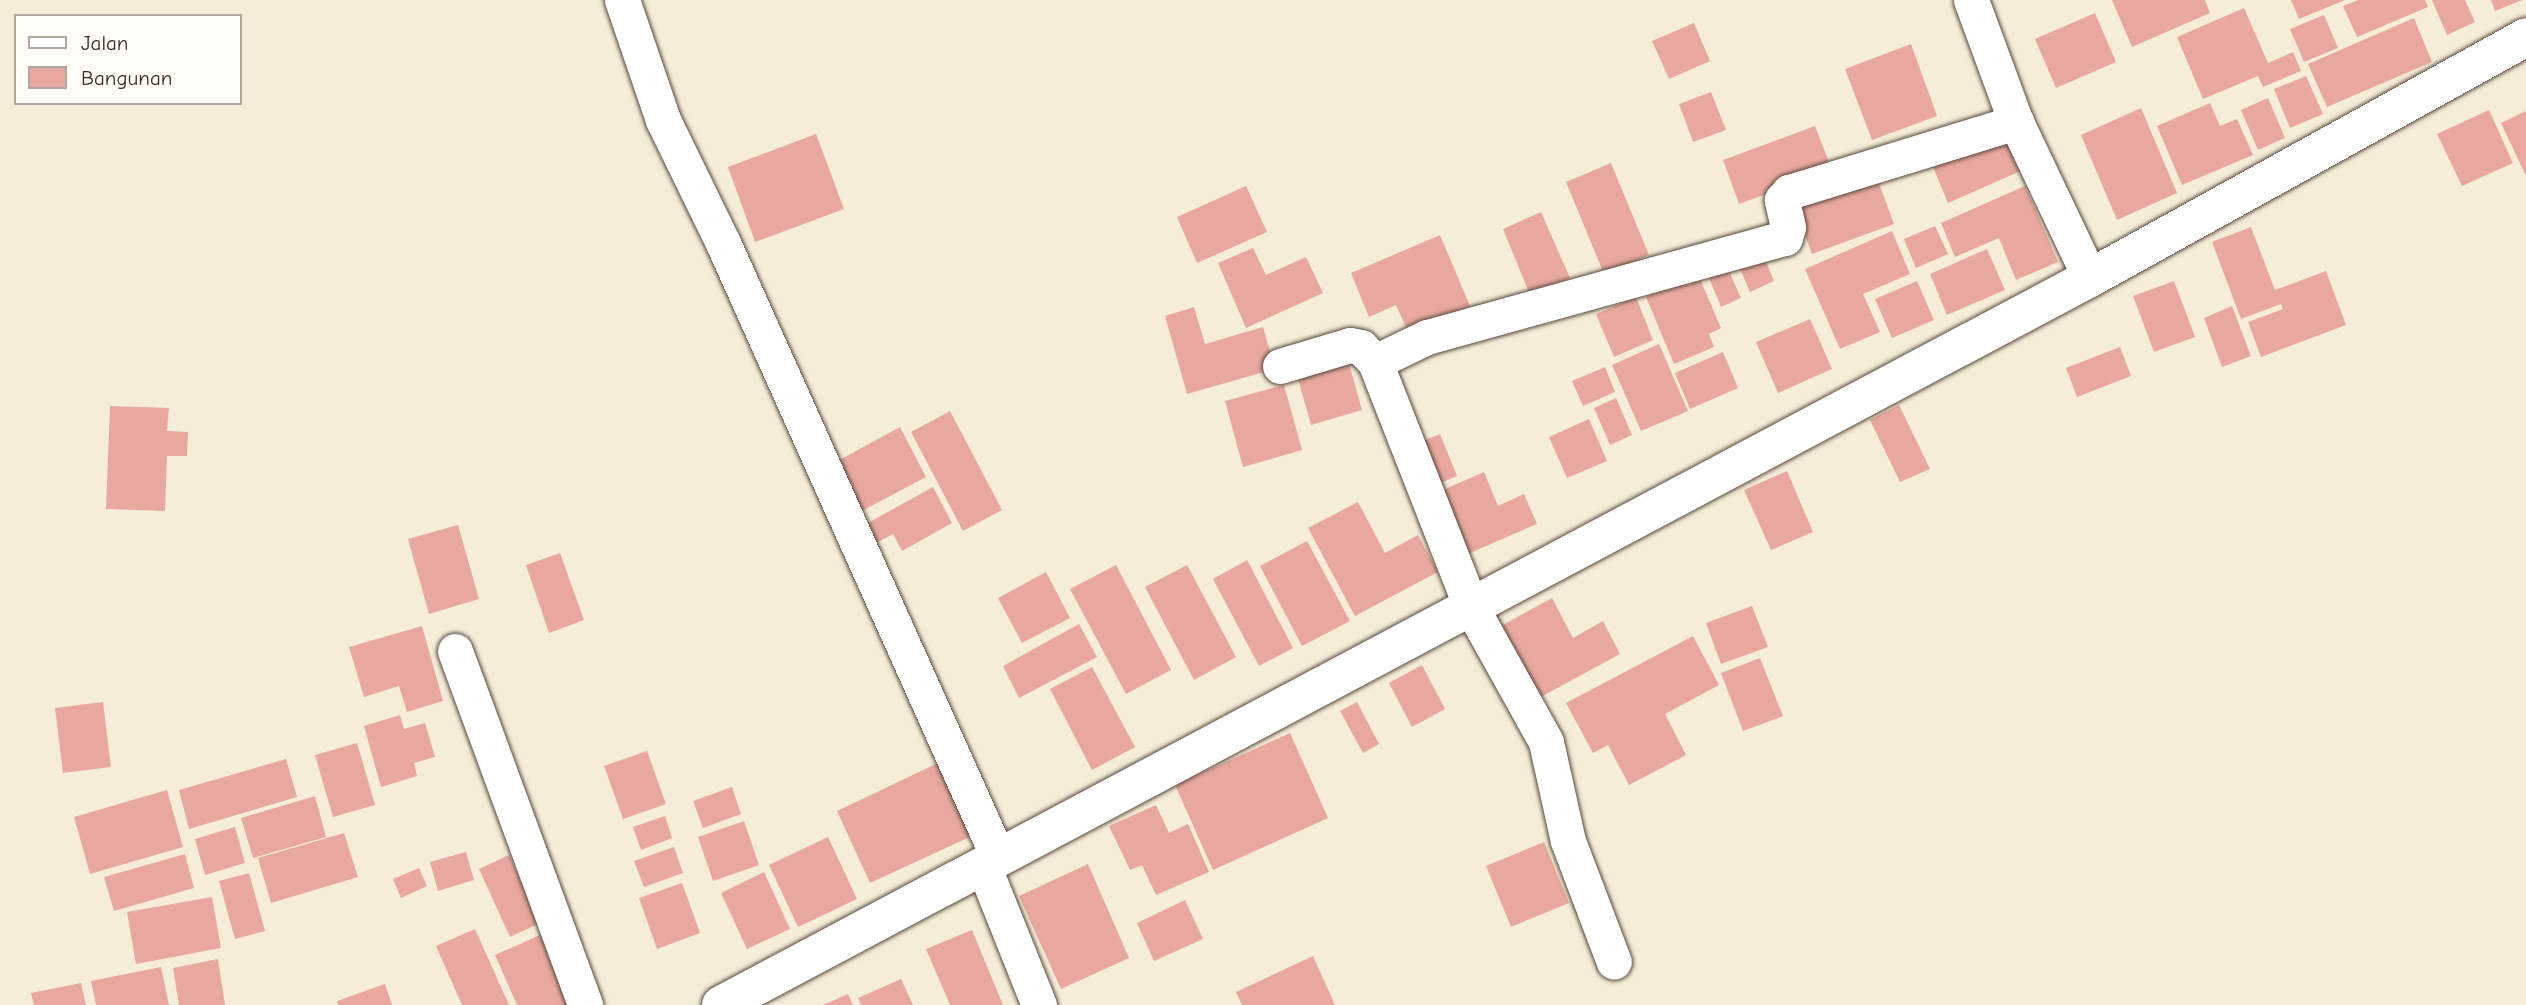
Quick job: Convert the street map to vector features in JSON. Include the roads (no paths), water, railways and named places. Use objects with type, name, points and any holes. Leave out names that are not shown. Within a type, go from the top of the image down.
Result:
[{"type":"street","points":[[622,0],[663,120],[723,243],[990,861],[1039,1005]]},
{"type":"street","points":[[1971,0],[2016,122],[2090,278]]},
{"type":"street","points":[[721,1005],[2090,278],[2526,37]]},
{"type":"street","points":[[1374,362],[1427,337],[1784,238],[1788,227],[1782,200],[1789,191],[2016,122]]},
{"type":"street","points":[[1280,366],[1350,345],[1361,348],[1374,362],[1471,607],[1546,742],[1568,841],[1614,962]]},
{"type":"street","points":[[455,651],[585,1005]]}]
